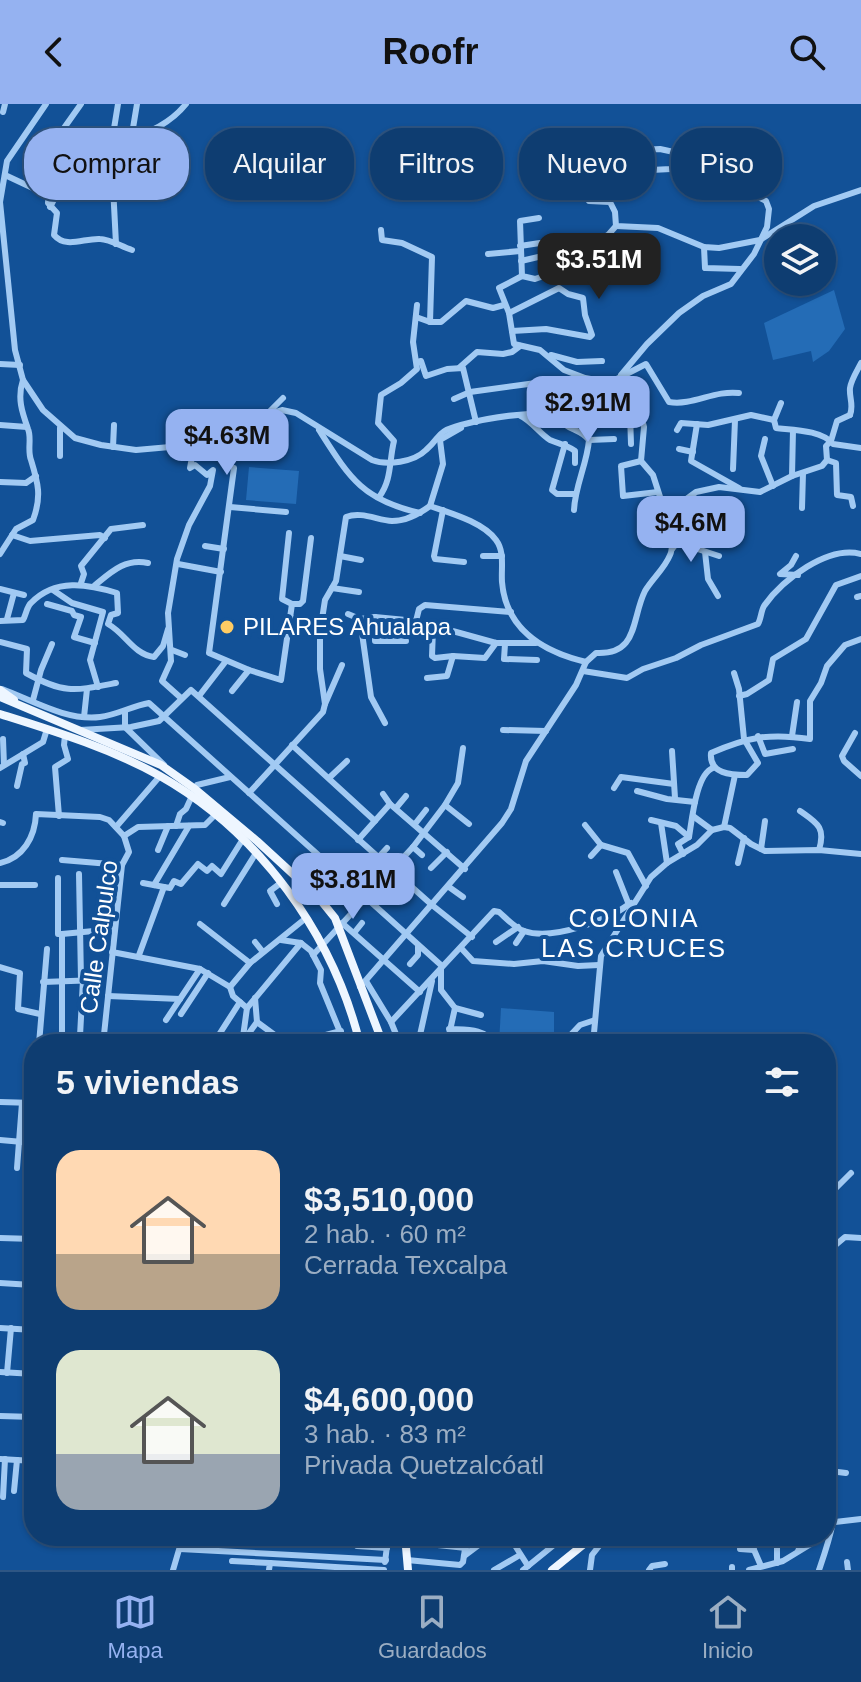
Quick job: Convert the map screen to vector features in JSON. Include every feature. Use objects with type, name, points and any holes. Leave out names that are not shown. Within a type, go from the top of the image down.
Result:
[{"type":"main road","points":[[0,689],[78,730],[161,765],[174,780],[257,841],[322,946],[344,993],[357,1034]]},
{"type":"main road","points":[[0,697],[30,705]]},
{"type":"main road","points":[[0,714],[65,735],[174,780]]},
{"type":"main road","points":[[194,793],[256,853],[281,863],[339,923],[380,1034]]},
{"type":"main road","points":[[273,871],[281,863]]},
{"type":"main road","points":[[552,1570],[582,1546]]},
{"type":"street","points":[[3,112],[5,104]]},
{"type":"street","points":[[0,554],[16,529],[30,524],[35,516],[40,484],[31,461],[27,427],[21,410],[23,380],[15,350],[4,266],[0,202],[4,161],[46,104]]},
{"type":"street","points":[[64,128],[81,104]]},
{"type":"street","points":[[114,128],[118,104]]},
{"type":"street","points":[[135,128],[137,104]]},
{"type":"street","points":[[173,118],[176,104]]},
{"type":"street","points":[[154,128],[173,118],[186,104]]},
{"type":"street","points":[[5,175],[24,184]]},
{"type":"street","points":[[616,226],[658,228],[704,247],[719,248],[760,240],[814,206],[861,190]]},
{"type":"street","points":[[50,200],[50,207],[57,213],[54,235],[58,240],[103,239],[132,250]]},
{"type":"street","points":[[50,207],[54,200]]},
{"type":"street","points":[[114,200],[116,244]]},
{"type":"street","points":[[620,378],[647,344],[679,313],[703,296],[731,284],[750,259],[769,218],[764,200]]},
{"type":"street","points":[[521,261],[585,246],[608,235],[616,226],[615,212],[610,202],[589,201]]},
{"type":"street","points":[[522,276],[520,221],[539,218]]},
{"type":"street","points":[[381,230],[382,240],[402,243],[432,257],[430,322]]},
{"type":"street","points":[[488,254],[540,243]]},
{"type":"street","points":[[704,247],[705,268],[740,269]]},
{"type":"street","points":[[561,270],[538,278],[522,276],[500,286],[514,343],[568,361],[602,361]]},
{"type":"street","points":[[509,313],[559,288],[583,298],[592,337],[546,329],[512,331]]},
{"type":"street","points":[[416,317],[430,322],[446,320],[466,301],[493,308],[504,305]]},
{"type":"street","points":[[379,497],[389,482],[389,462],[394,441],[378,423],[381,395],[417,369],[413,351],[417,305]]},
{"type":"street","points":[[417,362],[421,361],[426,376],[462,369],[477,352],[510,353],[520,346]]},
{"type":"street","points":[[540,350],[564,370],[609,383]]},
{"type":"street","points":[[670,511],[696,492],[719,487],[760,492],[822,466],[827,460],[826,446],[831,441],[837,421],[850,415],[853,408],[851,384],[861,363]]},
{"type":"street","points":[[0,364],[20,365]]},
{"type":"street","points":[[23,380],[43,410],[75,438],[113,447],[148,450],[195,441],[214,431],[282,410],[296,413],[372,460],[389,462],[416,457],[427,450],[436,435],[474,422],[517,414],[555,413],[579,392],[609,383],[646,364],[669,402],[691,402],[712,394],[739,393]]},
{"type":"street","points":[[462,369],[470,392],[474,422]]},
{"type":"street","points":[[620,378],[640,411],[644,427],[641,461],[653,475],[662,503],[670,511],[674,546]]},
{"type":"street","points":[[454,399],[470,392],[536,383]]},
{"type":"street","points":[[609,383],[607,414],[640,411]]},
{"type":"street","points":[[592,403],[593,389]]},
{"type":"street","points":[[550,392],[567,402]]},
{"type":"street","points":[[268,414],[283,398]]},
{"type":"street","points":[[774,424],[781,403]]},
{"type":"street","points":[[555,413],[561,424],[589,440],[574,510]]},
{"type":"street","points":[[517,414],[550,439],[575,451],[575,463]]},
{"type":"street","points":[[630,414],[631,444]]},
{"type":"street","points":[[677,430],[681,423],[735,420],[751,415],[833,444],[861,448]]},
{"type":"street","points":[[850,415],[861,419]]},
{"type":"street","points":[[733,469],[735,420]]},
{"type":"street","points":[[325,704],[320,669],[320,632],[325,600],[336,581],[344,521],[350,515],[400,520],[430,506],[443,464],[440,440],[474,422]]},
{"type":"street","points":[[697,424],[691,461],[746,492]]},
{"type":"street","points":[[0,425],[27,427]]},
{"type":"street","points":[[113,447],[114,425]]},
{"type":"street","points":[[316,426],[351,479],[401,508],[420,513]]},
{"type":"street","points":[[60,456],[61,427]]},
{"type":"street","points":[[792,476],[793,430]]},
{"type":"street","points":[[589,440],[614,439]]},
{"type":"street","points":[[765,439],[761,456],[773,486]]},
{"type":"street","points":[[181,698],[162,683],[171,661],[168,613],[177,559],[189,525],[210,486],[213,470],[207,475],[195,465],[190,468],[195,441]]},
{"type":"street","points":[[565,444],[552,490],[557,494],[576,494]]},
{"type":"street","points":[[679,449],[693,452]]},
{"type":"street","points":[[827,460],[836,463],[837,495],[851,497],[853,506]]},
{"type":"street","points":[[641,461],[621,466],[623,496],[658,492]]},
{"type":"street","points":[[234,468],[208,647],[212,655],[281,680],[292,604]]},
{"type":"street","points":[[802,508],[803,473]]},
{"type":"street","points":[[0,482],[26,483],[36,476]]},
{"type":"street","points":[[430,506],[490,533],[500,546],[503,590],[511,612],[536,643],[555,653],[586,662]]},
{"type":"street","points":[[230,507],[286,512]]},
{"type":"street","points":[[443,510],[435,559],[464,562]]},
{"type":"street","points":[[396,1034],[391,1022],[363,984],[465,869],[507,816],[524,767],[586,662],[592,655],[615,651],[626,642],[633,632],[639,604],[652,579],[701,513]]},
{"type":"street","points":[[81,583],[84,574],[81,566],[113,528],[143,525]]},
{"type":"street","points":[[289,533],[282,599],[292,604],[303,601],[311,538]]},
{"type":"street","points":[[12,535],[30,541],[100,535],[105,538]]},
{"type":"street","points":[[205,546],[224,549]]},
{"type":"street","points":[[674,546],[719,556]]},
{"type":"street","points":[[705,552],[708,579],[718,596]]},
{"type":"street","points":[[583,671],[627,678],[701,645],[754,627],[760,621],[764,606],[819,560],[834,554],[861,554]]},
{"type":"street","points":[[340,556],[361,560]]},
{"type":"street","points":[[483,556],[502,556]]},
{"type":"street","points":[[796,556],[791,565],[780,573],[798,575]]},
{"type":"street","points":[[94,586],[116,567],[148,563]]},
{"type":"street","points":[[178,564],[221,572]]},
{"type":"street","points":[[739,696],[769,680],[773,659],[806,639],[836,585],[861,576]]},
{"type":"street","points":[[14,593],[4,620],[23,620],[30,604],[44,592],[81,583],[118,595],[118,613],[111,615],[105,623],[90,662],[98,687]]},
{"type":"street","points":[[332,588],[359,592]]},
{"type":"street","points":[[0,589],[24,595]]},
{"type":"street","points":[[53,590],[69,602],[101,611],[105,623],[122,632],[128,644],[151,658],[163,646],[169,625]]},
{"type":"street","points":[[47,604],[81,617],[74,637],[95,643]]},
{"type":"street","points":[[348,614],[360,619],[375,617],[418,621],[422,605],[511,612]]},
{"type":"street","points":[[375,617],[375,641],[406,641]]},
{"type":"street","points":[[291,618],[310,621]]},
{"type":"street","points":[[360,619],[371,697],[385,723]]},
{"type":"street","points":[[433,629],[432,656],[435,658],[485,658],[496,643]]},
{"type":"street","points":[[449,630],[496,643],[536,643]]},
{"type":"street","points":[[713,768],[711,753],[744,739],[792,736],[810,739],[810,701],[827,666],[845,645],[861,639]]},
{"type":"street","points":[[0,642],[27,649],[24,671],[59,689],[87,689],[116,683]]},
{"type":"street","points":[[52,644],[30,705],[96,717],[125,711],[147,702],[442,966]]},
{"type":"street","points":[[505,644],[504,659],[537,660]]},
{"type":"street","points":[[172,650],[185,655]]},
{"type":"street","points":[[427,678],[447,676],[453,656]]},
{"type":"street","points":[[199,696],[226,661]]},
{"type":"street","points":[[249,793],[323,712],[342,665]]},
{"type":"street","points":[[232,691],[249,670]]},
{"type":"street","points":[[683,854],[678,844],[689,837],[695,802],[706,771],[713,768],[735,775],[747,775],[758,765],[744,739],[734,673]]},
{"type":"street","points":[[87,689],[78,730],[159,721],[189,689],[345,829],[472,937]]},
{"type":"street","points":[[792,736],[797,702]]},
{"type":"street","points":[[125,711],[125,727],[174,780]]},
{"type":"street","points":[[2,767],[43,742],[47,729]]},
{"type":"street","points":[[503,730],[546,731]]},
{"type":"street","points":[[855,733],[842,756],[861,776]]},
{"type":"street","points":[[59,816],[55,767],[68,759],[65,735]]},
{"type":"street","points":[[758,736],[765,754],[793,749]]},
{"type":"street","points":[[2,767],[3,739]]},
{"type":"street","points":[[292,745],[375,821]]},
{"type":"street","points":[[313,955],[339,923],[413,847],[445,805],[458,783],[463,748]]},
{"type":"street","points":[[672,751],[675,798]]},
{"type":"street","points":[[17,786],[22,764],[25,763],[23,754]]},
{"type":"street","points":[[329,778],[347,761]]},
{"type":"street","points":[[724,827],[735,775]]},
{"type":"street","points":[[116,827],[160,776]]},
{"type":"street","points":[[176,826],[198,785],[230,777]]},
{"type":"street","points":[[614,788],[621,777],[674,784]]},
{"type":"street","points":[[637,791],[695,802]]},
{"type":"street","points":[[383,794],[465,869]]},
{"type":"street","points":[[358,840],[375,821],[406,796]]},
{"type":"street","points":[[78,805],[78,816]]},
{"type":"street","points":[[445,805],[469,824]]},
{"type":"street","points":[[415,824],[426,810]]},
{"type":"street","points":[[800,811],[822,830],[824,837],[819,850]]},
{"type":"street","points":[[0,863],[14,860],[35,832],[36,814],[100,817],[109,820],[124,836],[138,827],[209,824],[215,815]]},
{"type":"street","points":[[693,816],[712,830]]},
{"type":"street","points":[[651,820],[676,826],[689,837]]},
{"type":"street","points":[[345,829],[353,821]]},
{"type":"street","points":[[761,849],[765,821]]},
{"type":"street","points":[[661,823],[667,863]]},
{"type":"street","points":[[585,825],[601,845],[628,853],[646,886]]},
{"type":"street","points":[[158,850],[168,826]]},
{"type":"street","points":[[154,885],[189,826]]},
{"type":"street","points":[[148,838],[151,827]]},
{"type":"street","points":[[391,1022],[496,911],[521,929],[550,933],[574,930],[619,913],[651,877],[697,845],[712,830],[724,827],[761,849],[861,854]]},
{"type":"street","name":"Calle Calpulco","points":[[104,1034],[122,865],[129,852],[124,836]]},
{"type":"street","points":[[738,863],[744,838]]},
{"type":"street","points":[[143,883],[170,888],[174,881],[181,884],[198,864],[207,871],[212,866],[221,874],[243,839]]},
{"type":"street","points":[[591,856],[601,845]]},
{"type":"street","points":[[413,847],[422,855]]},
{"type":"street","points":[[352,886],[387,848]]},
{"type":"street","points":[[431,868],[447,852]]},
{"type":"street","points":[[224,904],[256,853]]},
{"type":"street","points":[[62,860],[122,865]]},
{"type":"street","points":[[303,883],[324,861]]},
{"type":"street","points":[[616,872],[631,903]]},
{"type":"street","points":[[364,873],[378,885]]},
{"type":"street","points":[[79,874],[80,1034]]},
{"type":"street","points":[[443,876],[463,897]]},
{"type":"street","points":[[58,878],[58,934],[115,929]]},
{"type":"street","points":[[277,904],[270,891],[282,882]]},
{"type":"street","points":[[0,885],[35,885]]},
{"type":"street","points":[[139,955],[164,887]]},
{"type":"street","points":[[594,1034],[601,956],[631,903]]},
{"type":"street","points":[[619,913],[620,925]]},
{"type":"street","points":[[230,987],[250,963],[306,918]]},
{"type":"street","points":[[339,923],[420,992]]},
{"type":"street","points":[[354,933],[362,923]]},
{"type":"street","points":[[200,924],[250,963]]},
{"type":"street","points":[[496,942],[521,929]]},
{"type":"street","points":[[516,943],[521,929]]},
{"type":"street","points":[[62,934],[62,1034]]},
{"type":"street","points":[[281,940],[301,943],[313,955],[321,970],[320,983],[342,1034]]},
{"type":"street","points":[[255,942],[263,952]]},
{"type":"street","points":[[243,1034],[247,1008],[301,943]]},
{"type":"street","points":[[410,964],[418,955],[418,947]]},
{"type":"street","points":[[461,948],[473,961],[480,962],[526,964],[543,961],[578,966],[599,965]]},
{"type":"street","points":[[39,1034],[47,949]]},
{"type":"street","points":[[112,952],[200,969],[230,987],[233,996],[247,1008]]},
{"type":"street","points":[[442,966],[441,990],[455,1008],[481,1015]]},
{"type":"street","points":[[0,967],[20,973],[18,1009],[40,1014]]},
{"type":"street","points":[[166,1020],[200,969]]},
{"type":"street","points":[[181,1014],[208,973]]},
{"type":"street","points":[[420,1034],[435,975]]},
{"type":"street","points":[[43,982],[98,980]]},
{"type":"street","points":[[108,996],[180,999]]},
{"type":"street","points":[[249,1033],[257,1022],[258,1002],[255,998]]},
{"type":"street","points":[[219,1034],[240,1002]]},
{"type":"street","points":[[448,1034],[455,1008]]},
{"type":"street","points":[[570,1034],[580,1025],[595,1020]]},
{"type":"street","points":[[257,1022],[273,1034]]},
{"type":"street","points":[[449,1029],[483,1034]]},
{"type":"street","points":[[330,1034],[341,1031]]},
{"type":"street","points":[[0,1102],[22,1103],[17,1168]]},
{"type":"street","points":[[0,1140],[24,1142]]},
{"type":"street","points":[[836,1188],[851,1173]]},
{"type":"street","points":[[836,1245],[845,1237],[861,1238]]},
{"type":"street","points":[[0,1238],[24,1239]]},
{"type":"street","points":[[0,1283],[24,1284]]},
{"type":"street","points":[[0,1328],[24,1329]]},
{"type":"street","points":[[11,1328],[4,1372],[24,1373]]},
{"type":"street","points":[[0,1416],[24,1417]]},
{"type":"street","points":[[3,1497],[2,1459],[24,1460]]},
{"type":"street","points":[[14,1491],[17,1460]]},
{"type":"street","points":[[836,1472],[846,1473]]},
{"type":"street","points":[[836,1522],[861,1519]]},
{"type":"street","points":[[173,1570],[181,1546]]},
{"type":"street","points":[[232,1561],[270,1567],[384,1570],[387,1548],[357,1546]]},
{"type":"street","points":[[443,1546],[465,1549]]},
{"type":"street","points":[[515,1546],[525,1568],[552,1546]]},
{"type":"street","points":[[590,1570],[592,1555],[599,1546]]},
{"type":"street","points":[[752,1546],[761,1566]]},
{"type":"street","points":[[777,1546],[777,1563]]},
{"type":"street","points":[[798,1551],[800,1546]]},
{"type":"street","points":[[749,1570],[777,1563],[807,1546]]},
{"type":"street","points":[[819,1570],[825,1546]]},
{"type":"street","points":[[180,1549],[386,1560]]},
{"type":"street","points":[[408,1565],[465,1549]]},
{"type":"street","points":[[740,1549],[754,1550]]},
{"type":"street","points":[[494,1570],[520,1555]]},
{"type":"street","points":[[847,1562],[848,1570]]},
{"type":"street","points":[[649,1570],[652,1566],[665,1564]]},
{"type":"shaded area","points":[[821,296],[836,296],[845,329],[829,351],[813,362],[811,351],[773,360],[764,323]]},
{"type":"shaded area","points":[[249,467],[299,471],[296,504],[246,500]]},
{"type":"shaded area","points":[[501,1008],[554,1012],[554,1034],[500,1034]]},
{"type":"place","name":"PILARES Ahualapa","points":[[227,627]]},
{"type":"district","name":"COLONIA LAS CRUCES","points":[[634,933]]}]
